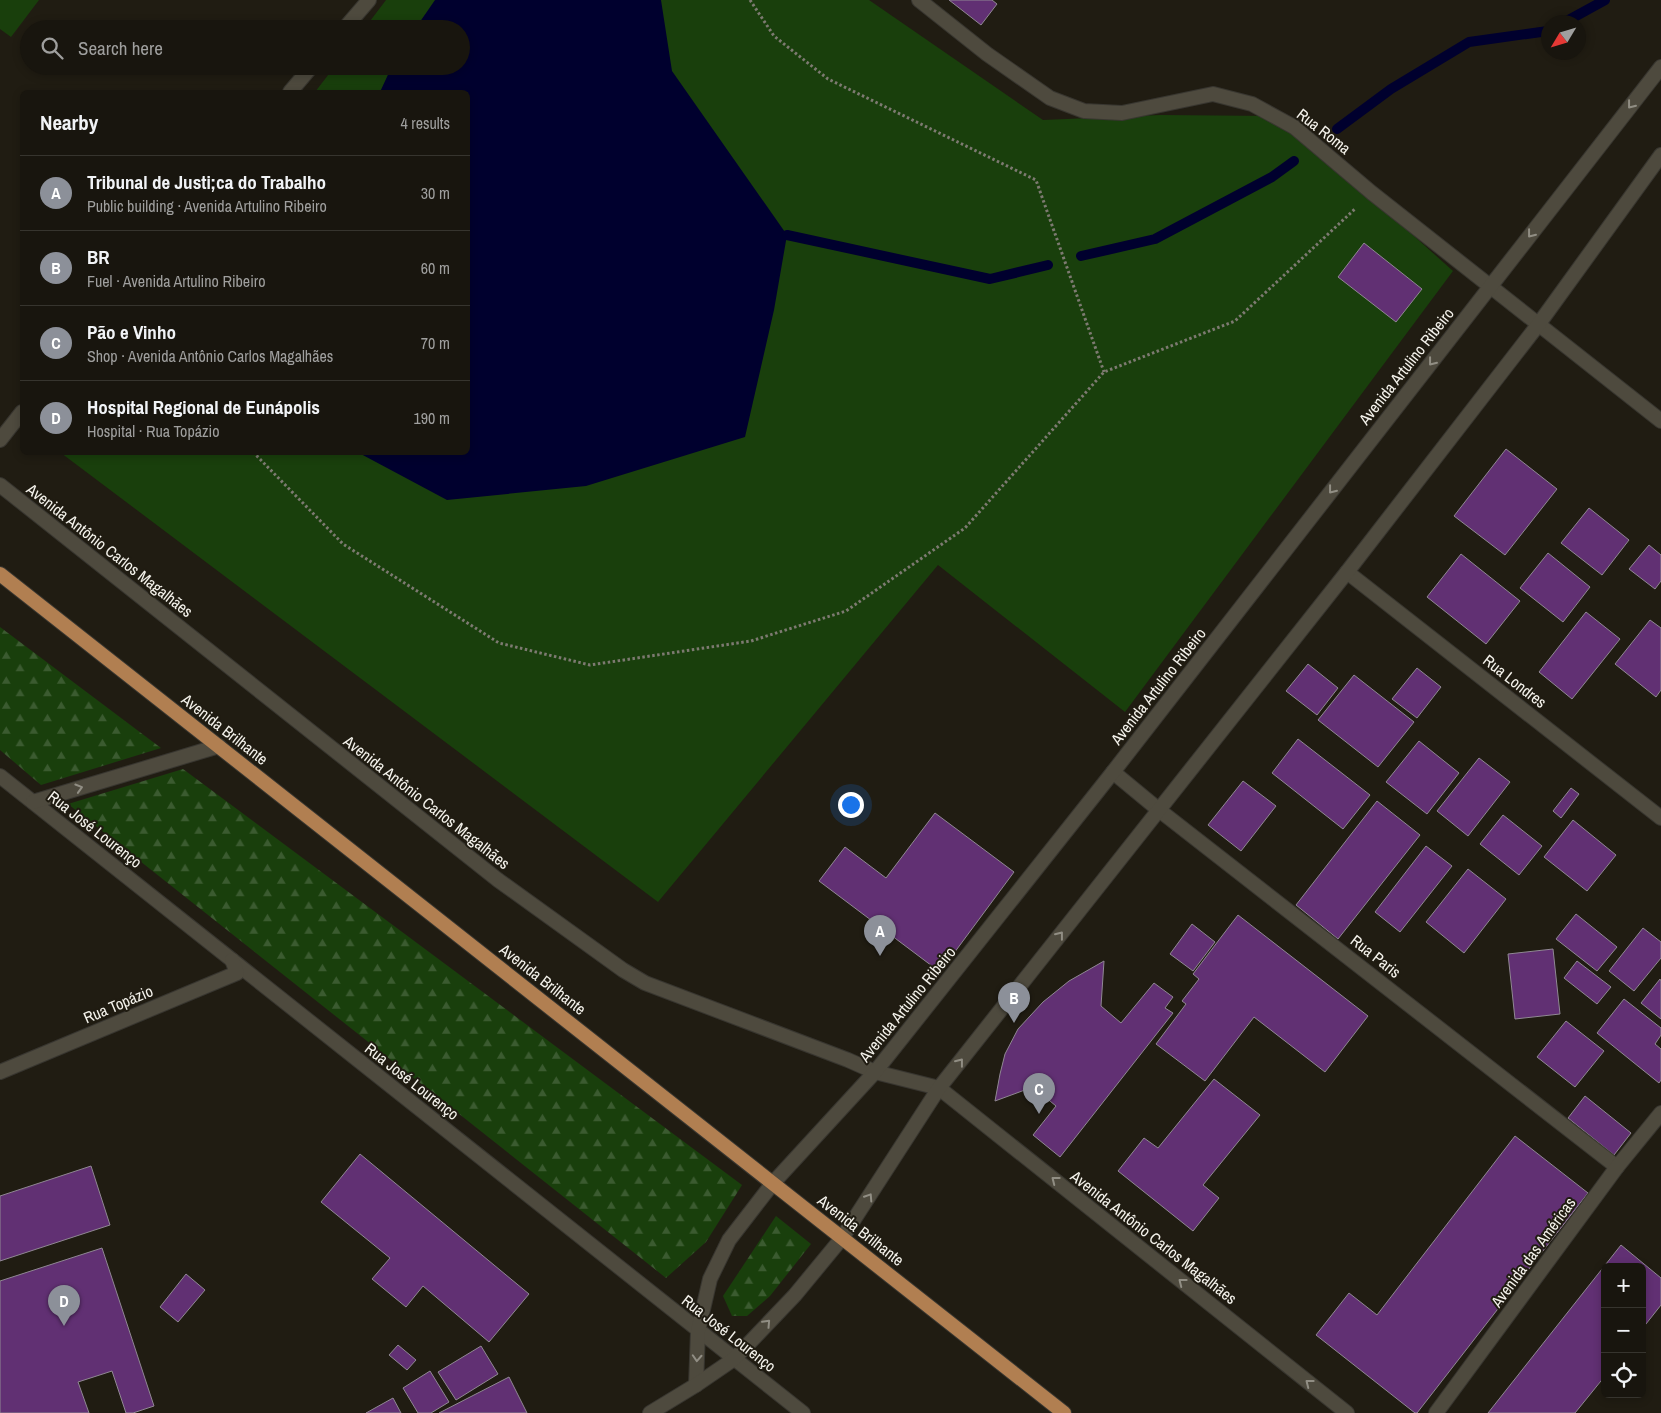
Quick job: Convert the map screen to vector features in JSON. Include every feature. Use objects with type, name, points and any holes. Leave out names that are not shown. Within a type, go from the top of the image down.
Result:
[{"type":"main road","name":"Avenida Brilhante","points":[[0,574],[1064,1413]]},
{"type":"street","points":[[352,20],[369,0]]},
{"type":"street","name":"Rua Roma","points":[[919,0],[987,54],[1050,98],[1084,111],[1122,113],[1213,94],[1252,104],[1294,127],[1372,193],[1661,421]]},
{"type":"street","name":"Avenida Artulino Ribeiro","points":[[696,1385],[698,1331],[710,1279],[729,1240],[774,1184],[876,1072],[1114,772],[1661,67]]},
{"type":"street","points":[[292,90],[304,75]]},
{"type":"street","points":[[650,1413],[734,1359],[795,1295],[842,1238],[939,1088],[1347,572],[1538,324],[1661,155]]},
{"type":"street","points":[[0,440],[20,415]]},
{"type":"street","name":"Avenida Antônio Carlos Magalhães","points":[[0,485],[490,874],[623,970],[653,986],[876,1072],[939,1088],[1347,1413]]},
{"type":"street","name":"Rua Londres","points":[[1347,572],[1661,818]]},
{"type":"street","points":[[33,802],[219,746]]},
{"type":"street","name":"Rua Paris","points":[[1114,772],[1159,810],[1617,1167]]},
{"type":"street","name":"Rua José Lourenço","points":[[0,776],[803,1413]]},
{"type":"street","name":"Rua Topázio","points":[[0,1072],[237,973],[232,960]]},
{"type":"street","name":"Avenida das Américas","points":[[1436,1413],[1617,1167],[1661,1113]]},
{"type":"path","points":[[750,0],[774,36],[828,79],[1036,180],[1104,372]]},
{"type":"path","points":[[256,455],[342,544],[499,644],[590,665],[751,641],[846,611],[965,528],[1104,372],[1235,321],[1372,193]]},
{"type":"green space","points":[[0,0],[39,0],[24,20],[20,20],[20,25],[11,37],[0,29]]},
{"type":"green space","points":[[386,0],[869,0],[1043,120],[1161,115],[1280,116],[1453,271],[1125,712],[938,565],[658,902],[64,455],[470,455],[470,90],[317,90],[328,75],[470,75],[470,20],[371,20]]},
{"type":"green space","points":[[0,627],[161,748],[41,785],[0,750]]},
{"type":"green space","points":[[183,769],[742,1185],[706,1242],[666,1278],[68,804]]},
{"type":"green space","points":[[776,1216],[811,1244],[770,1296],[747,1316],[732,1316],[723,1296]]},
{"type":"water","points":[[435,0],[661,0],[672,71],[787,235],[774,310],[745,437],[586,486],[447,500],[363,455],[470,455],[470,90],[381,90],[388,75],[470,75],[470,20],[421,20]]},
{"type":"building","points":[[949,0],[992,0],[997,4],[981,25]]},
{"type":"building","points":[[1364,243],[1422,289],[1396,322],[1338,277]]},
{"type":"building","points":[[1506,449],[1557,489],[1505,555],[1454,516]]},
{"type":"building","points":[[1589,508],[1629,540],[1602,575],[1561,543]]},
{"type":"building","points":[[1649,545],[1661,555],[1661,581],[1655,589],[1629,569]]},
{"type":"building","points":[[1548,553],[1590,587],[1563,622],[1520,588]]},
{"type":"building","points":[[1461,554],[1520,601],[1486,644],[1427,597]]},
{"type":"building","points":[[1586,612],[1620,639],[1572,699],[1539,672]]},
{"type":"building","points":[[1650,620],[1661,628],[1661,690],[1656,697],[1615,664]]},
{"type":"building","points":[[1308,664],[1338,688],[1317,715],[1286,691]]},
{"type":"building","points":[[1417,668],[1441,687],[1417,718],[1392,699]]},
{"type":"building","points":[[1354,675],[1414,722],[1378,767],[1318,720]]},
{"type":"building","points":[[1298,739],[1370,795],[1343,829],[1272,773]]},
{"type":"building","points":[[1419,741],[1459,773],[1427,814],[1386,782]]},
{"type":"building","points":[[1479,758],[1510,782],[1468,836],[1437,811]]},
{"type":"building","points":[[1243,781],[1276,806],[1241,851],[1208,825]]},
{"type":"building","points":[[1571,788],[1579,794],[1561,818],[1553,811]]},
{"type":"building","points":[[1377,801],[1420,835],[1338,939],[1296,905]]},
{"type":"building","points":[[935,813],[1014,872],[940,972],[819,881],[845,847],[886,878]]},
{"type":"building","points":[[1503,815],[1542,846],[1519,875],[1480,844]]},
{"type":"building","points":[[1573,820],[1616,855],[1587,891],[1544,857]]},
{"type":"building","points":[[1426,846],[1452,866],[1400,932],[1375,912]]},
{"type":"building","points":[[1468,869],[1506,899],[1464,953],[1426,922]]},
{"type":"building","points":[[1576,914],[1617,947],[1597,971],[1556,939]]},
{"type":"building","points":[[1238,915],[1368,1016],[1325,1072],[1254,1017],[1205,1081],[1156,1044],[1186,1004],[1182,1001],[1199,979],[1193,974]]},
{"type":"building","points":[[1192,924],[1215,942],[1193,971],[1170,954]]},
{"type":"building","points":[[1643,928],[1661,942],[1661,958],[1634,991],[1609,971]]},
{"type":"building","points":[[1553,949],[1560,1014],[1515,1019],[1508,954]]},
{"type":"building","points":[[1104,961],[1101,1006],[1121,1023],[1154,983],[1173,997],[1165,1008],[1173,1013],[1060,1157],[1033,1135],[1056,1106],[1033,1087],[995,1101],[1000,1074],[1005,1054],[1018,1029],[1043,1002],[1069,981]]},
{"type":"building","points":[[1577,961],[1611,987],[1597,1004],[1564,978]]},
{"type":"building","points":[[1660,979],[1661,981],[1661,1019],[1641,1003]]},
{"type":"building","points":[[1624,999],[1661,1028],[1661,1035],[1655,1044],[1661,1049],[1661,1080],[1659,1083],[1597,1033]]},
{"type":"building","points":[[1566,1021],[1604,1051],[1575,1087],[1537,1057]]},
{"type":"building","points":[[1214,1079],[1260,1115],[1203,1185],[1219,1198],[1193,1231],[1118,1171],[1144,1138],[1158,1148]]},
{"type":"building","points":[[1585,1096],[1631,1133],[1614,1155],[1568,1118]]},
{"type":"building","points":[[1515,1136],[1588,1193],[1417,1413],[1415,1413],[1316,1335],[1349,1293],[1377,1315]]},
{"type":"building","points":[[360,1154],[529,1294],[489,1342],[423,1286],[406,1307],[372,1279],[390,1258],[321,1202]]},
{"type":"building","points":[[91,1166],[110,1225],[0,1261],[0,1196]]},
{"type":"building","points":[[1621,1245],[1643,1263],[1607,1263]]},
{"type":"building","points":[[102,1248],[154,1406],[133,1413],[126,1413],[112,1371],[78,1382],[89,1413],[0,1413],[0,1281]]},
{"type":"building","points":[[1646,1266],[1661,1278],[1661,1305],[1646,1324]]},
{"type":"building","points":[[1601,1270],[1601,1381],[1575,1413],[1488,1413]]},
{"type":"building","points":[[186,1274],[205,1290],[178,1322],[160,1307]]},
{"type":"building","points":[[398,1345],[416,1360],[407,1370],[389,1355]]},
{"type":"building","points":[[481,1346],[498,1374],[456,1400],[438,1372]]},
{"type":"building","points":[[430,1371],[449,1402],[431,1413],[418,1413],[403,1388]]},
{"type":"building","points":[[509,1377],[527,1413],[439,1413]]},
{"type":"building","points":[[393,1398],[401,1413],[366,1413]]},
{"type":"waterway","points":[[1578,15],[1605,0]]},
{"type":"waterway","points":[[1337,129],[1391,89],[1469,42],[1541,32]]},
{"type":"waterway","points":[[1081,256],[1155,239],[1272,177],[1294,161]]},
{"type":"waterway","points":[[787,235],[990,279],[1048,265]]},
{"type":"place","name":"Tribunal de Justi;ca do Trabalho","points":[[880,956]]},
{"type":"place","name":"BR","points":[[1014,1023]]},
{"type":"place","name":"Pão e Vinho","points":[[1039,1114]]},
{"type":"place","name":"Hospital Regional de Eunápolis","points":[[64,1326]]}]
